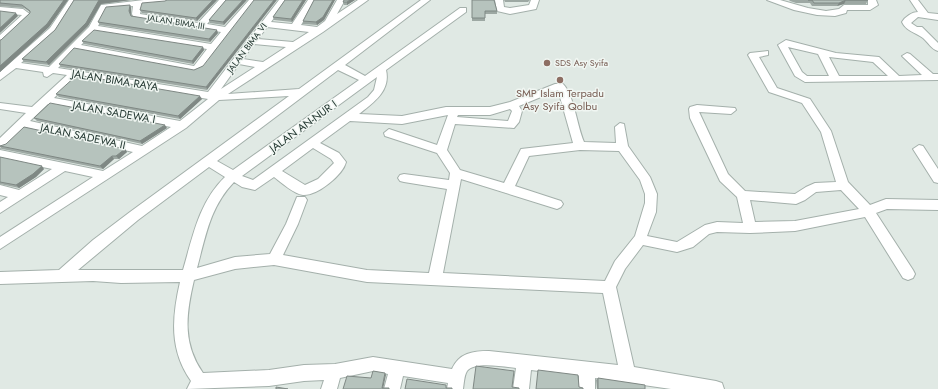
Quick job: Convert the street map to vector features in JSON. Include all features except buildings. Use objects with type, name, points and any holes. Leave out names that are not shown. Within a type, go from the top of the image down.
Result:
[{"type":"street","points":[[6,69],[53,30],[73,0]]},
{"type":"street","points":[[48,73],[93,28],[104,7],[166,0]]},
{"type":"street","points":[[200,26],[224,0]]},
{"type":"street","points":[[75,47],[195,69],[200,66],[213,47],[253,0]]},
{"type":"street","name":"JALAN BIMA VI","points":[[212,98],[237,61],[283,0]]},
{"type":"street","points":[[295,27],[312,0]]},
{"type":"street","points":[[329,23],[341,0]]},
{"type":"street","points":[[0,244],[103,175],[182,125],[212,98],[320,30],[364,0]]},
{"type":"street","points":[[63,275],[118,227],[209,161],[299,92],[426,0]]},
{"type":"street","points":[[463,0],[463,21]]},
{"type":"street","points":[[499,0],[500,8],[504,11],[526,10],[534,6],[535,0]]},
{"type":"street","points":[[771,0],[808,10],[831,13],[840,12],[844,8],[870,7],[874,4],[872,0]]},
{"type":"street","points":[[801,0],[808,10]]},
{"type":"street","points":[[837,0],[844,8]]},
{"type":"street","points":[[914,0],[924,14]]},
{"type":"street","name":"JALAN BIMA III","points":[[138,3],[137,16],[229,30]]},
{"type":"street","points":[[0,10],[23,12],[28,15],[0,40]]},
{"type":"street","name":"JALAN AN-NUR I","points":[[197,384],[186,358],[180,331],[180,320],[188,276],[213,198],[233,176],[463,10]]},
{"type":"street","points":[[0,32],[23,12]]},
{"type":"street","points":[[938,16],[916,14],[909,19],[938,48]]},
{"type":"street","points":[[264,24],[320,30]]},
{"type":"street","points":[[93,28],[213,47]]},
{"type":"street","points":[[252,41],[295,45]]},
{"type":"street","points":[[896,79],[876,59],[836,56],[788,44],[783,45],[800,77],[810,79],[896,79],[934,77]]},
{"type":"street","points":[[764,53],[753,54],[771,88],[787,96],[806,100],[823,124],[832,144],[834,163],[843,184],[868,211],[908,274]]},
{"type":"street","points":[[822,53],[836,79]]},
{"type":"street","points":[[907,56],[934,77]]},
{"type":"street","points":[[237,61],[265,65]]},
{"type":"street","points":[[337,65],[366,80]]},
{"type":"street","name":"JALAN BIMA RAYA","points":[[6,69],[48,73],[212,98]]},
{"type":"street","points":[[209,161],[233,176],[252,185],[274,172],[375,97],[382,77],[380,70]]},
{"type":"street","name":"JALAN BIMA RAYA","points":[[48,73],[69,78],[212,98]]},
{"type":"street","points":[[2,140],[69,78]]},
{"type":"street","points":[[347,117],[402,120],[487,112],[513,105],[559,86],[563,90],[580,146]]},
{"type":"street","points":[[212,98],[299,92]]},
{"type":"street","name":"JALAN SADEWA I","points":[[46,100],[182,125]]},
{"type":"street","points":[[453,116],[510,125],[514,122],[516,111],[513,105]]},
{"type":"street","points":[[0,106],[34,111]]},
{"type":"street","points":[[731,110],[697,108],[694,109],[694,113],[697,125],[708,140],[724,178],[732,188],[743,195],[796,199],[802,197],[812,189],[843,184]]},
{"type":"street","points":[[435,278],[454,179],[441,150],[453,116]]},
{"type":"street","name":"JALAN SADEWA II","points":[[21,124],[144,150]]},
{"type":"street","points":[[620,127],[622,147],[640,168],[647,182],[651,204],[640,239],[620,265],[609,287],[628,374]]},
{"type":"street","points":[[389,133],[441,150]]},
{"type":"street","points":[[274,172],[303,190],[317,186],[338,166],[340,162],[335,156],[312,143]]},
{"type":"street","points":[[508,188],[525,152],[580,146],[622,147]]},
{"type":"street","points":[[919,148],[938,179]]},
{"type":"street","points":[[0,154],[103,175]]},
{"type":"street","points":[[0,208],[63,167]]},
{"type":"street","points":[[404,178],[454,179],[508,188],[558,204]]},
{"type":"street","points":[[0,190],[21,194]]},
{"type":"street","points":[[743,195],[750,228]]},
{"type":"street","points":[[274,259],[292,224],[301,200]]},
{"type":"street","points":[[640,239],[651,243],[677,248],[688,243],[711,228],[750,228],[800,225],[868,211],[886,204],[938,205]]},
{"type":"street","points":[[0,278],[63,275],[188,276],[235,263],[274,259],[372,276],[403,279],[435,278],[508,283],[570,284],[609,287]]},
{"type":"street","points":[[197,384],[210,381],[266,384],[304,373],[335,372],[373,364],[397,367],[456,383],[461,365],[469,359],[489,358],[628,374],[650,383],[716,389]]},
{"type":"street","points":[[521,389],[524,362]]},
{"type":"street","points":[[392,389],[397,367]]},
{"type":"street","points":[[587,369],[587,389]]},
{"type":"street","points":[[329,389],[335,372]]},
{"type":"place","name":"SDS Asy Syifa","points":[[547,63]]},
{"type":"place","name":"SMP Islam Terpadu Asy Syifa Qolbu","points":[[560,80]]}]
